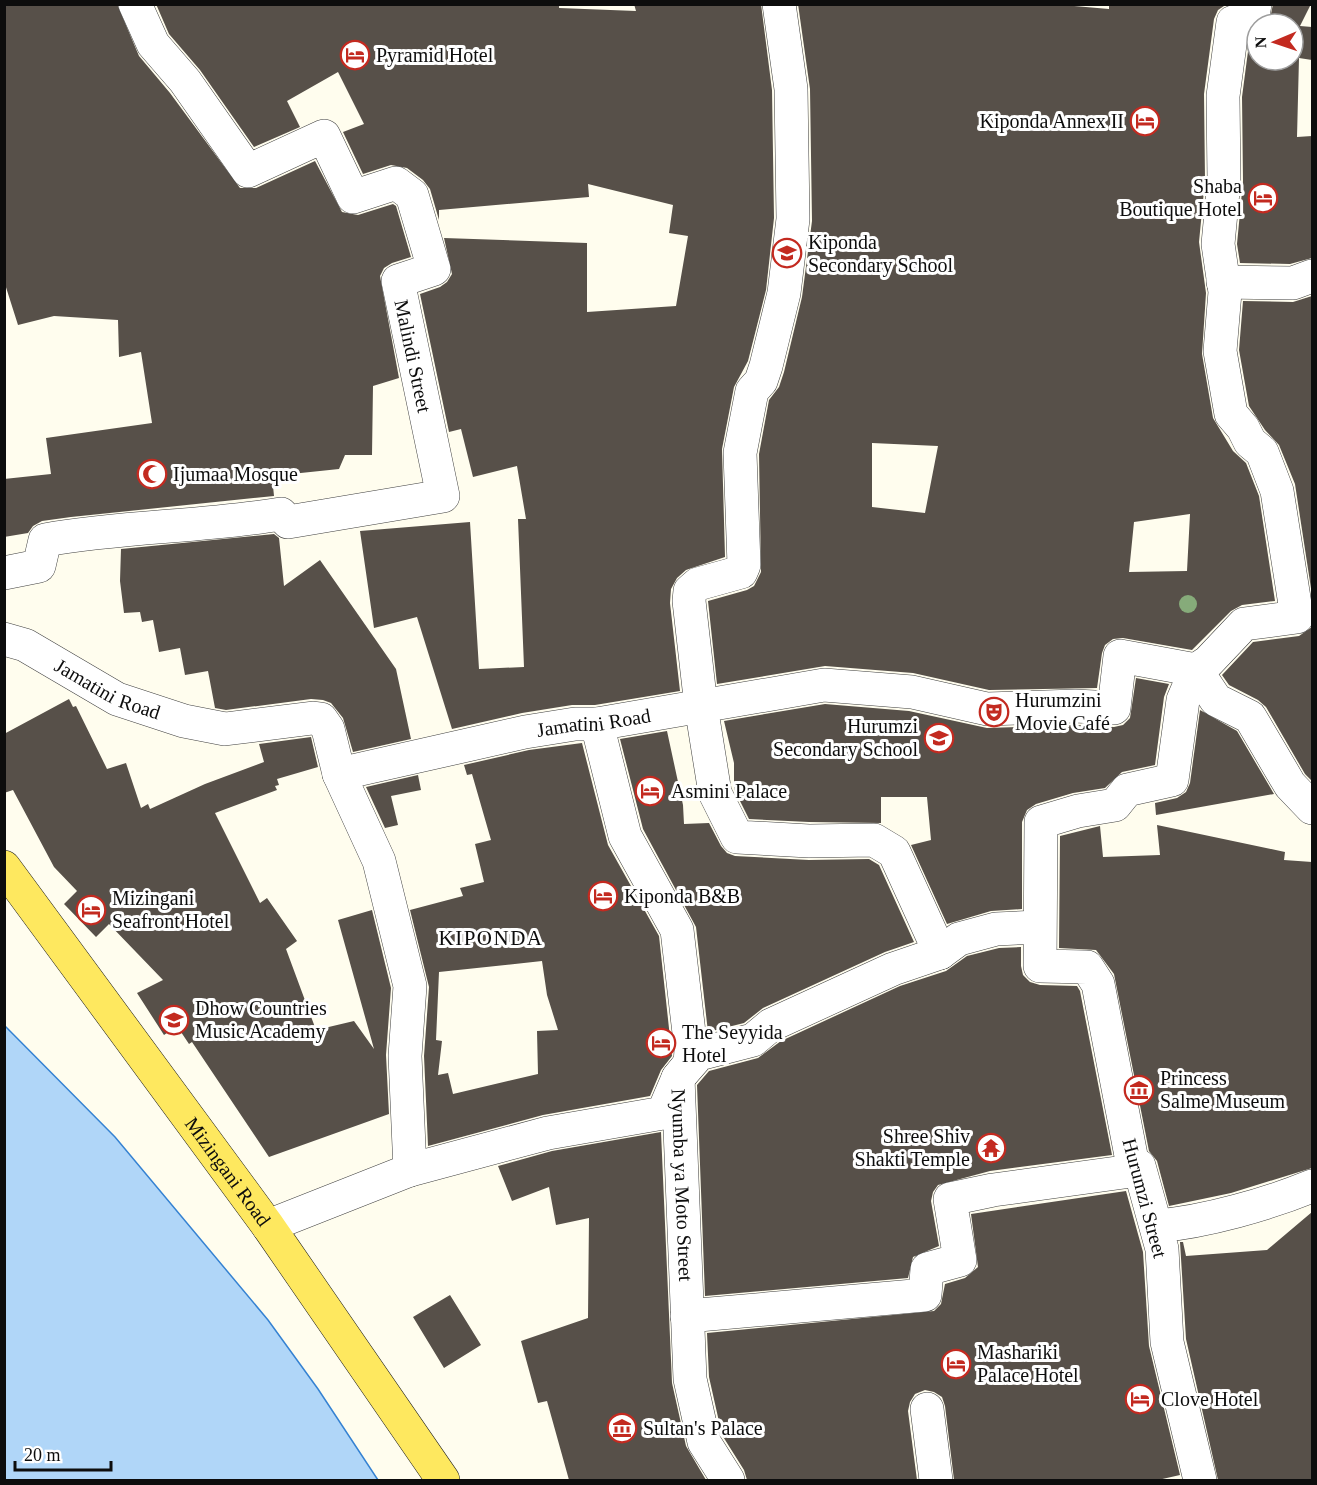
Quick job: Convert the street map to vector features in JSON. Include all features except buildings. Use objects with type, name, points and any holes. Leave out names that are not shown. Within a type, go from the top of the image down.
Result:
[{"type":"main road","name":"Mizingani Road","points":[[4,867],[268,1226],[443,1480]]},
{"type":"street","name":"Malindi Street","points":[[4,573],[39,566],[45,540],[63,536],[230,522],[282,514],[288,522],[443,496],[398,281],[434,269],[412,195],[396,183],[353,197],[324,136],[248,171],[185,81],[153,44],[135,4]]},
{"type":"street","points":[[779,4],[791,89],[793,219],[784,294],[766,366],[761,381],[752,391],[740,453],[744,565],[741,572],[698,584],[690,591],[688,601],[715,793],[737,837],[808,841],[874,840],[894,852],[940,953]]},
{"type":"street","points":[[268,1226],[410,1170],[548,1133],[663,1113],[678,1078],[699,1054],[753,1041],[771,1025],[893,969],[940,953],[959,939],[996,929],[1038,927],[1041,822],[1078,811],[1115,805],[1127,790],[1172,780],[1183,700],[1196,670],[1208,662],[1244,624],[1297,617],[1298,527],[1277,491],[1262,452],[1250,442],[1243,428],[1231,414],[1220,351],[1225,292],[1218,244],[1224,181],[1223,96],[1233,22],[1253,16],[1255,4]]},
{"type":"street","points":[[1223,282],[1293,283],[1312,276]]},
{"type":"street","name":"Jamatini Road","points":[[4,639],[25,645],[117,699],[206,727],[225,729],[321,719],[328,729],[339,774],[525,732],[597,723],[824,685],[912,692],[987,709],[1075,706],[1114,708],[1120,656],[1196,670]]},
{"type":"street","points":[[1196,670],[1216,700],[1250,717],[1290,786],[1312,808]]},
{"type":"street","name":"Nyumba ya Moto Street","points":[[597,723],[625,836],[677,930],[691,1050],[690,1063],[678,1078],[690,1379],[704,1442],[728,1480]]},
{"type":"street","points":[[339,774],[379,861],[410,986],[405,1056],[410,1170]]},
{"type":"street","name":"Hurumzi Street","points":[[1038,927],[1040,966],[1087,967],[1098,984],[1134,1166],[1139,1166],[1162,1249],[1167,1342],[1200,1480]]},
{"type":"street","points":[[687,1316],[925,1295],[927,1269],[960,1260],[950,1199],[993,1190],[1124,1172],[1134,1166]]},
{"type":"street","points":[[1157,1226],[1184,1224],[1278,1200],[1312,1186]]},
{"type":"street","points":[[927,1409],[936,1480]]},
{"type":"water","points":[[5,1026],[115,1137],[268,1320],[318,1389],[378,1480],[5,1480]]},
{"type":"place","name":"Pyramid Hotel","points":[[355,55]]},
{"type":"place","name":"Kiponda Annex II","points":[[1145,121]]},
{"type":"place","name":"Shaba Boutique Hotel","points":[[1263,198]]},
{"type":"place","name":"Kiponda Secondary School","points":[[787,253]]},
{"type":"place","name":"Ijumaa Mosque","points":[[152,474]]},
{"type":"place","name":"Hurumzini Movie Café","points":[[994,712]]},
{"type":"place","name":"Hurumzi Secondary School","points":[[939,738]]},
{"type":"place","name":"Asmini Palace","points":[[650,791]]},
{"type":"place","name":"Kiponda B&B","points":[[603,896]]},
{"type":"place","name":"Mizingani Seafront Hotel","points":[[91,910]]},
{"type":"place","name":"Dhow Countries Music Academy","points":[[174,1020]]},
{"type":"place","name":"The Seyyida Hotel","points":[[661,1043]]},
{"type":"place","name":"Princess Salme Museum","points":[[1139,1090]]},
{"type":"place","name":"Shree Shiv Shakti Temple","points":[[991,1148]]},
{"type":"place","name":"Mashariki Palace Hotel","points":[[956,1364]]},
{"type":"place","name":"Clove Hotel","points":[[1140,1399]]},
{"type":"place","name":"Sultan's Palace","points":[[622,1428]]},
{"type":"district","name":"KIPONDA","points":[[491,938]]}]
